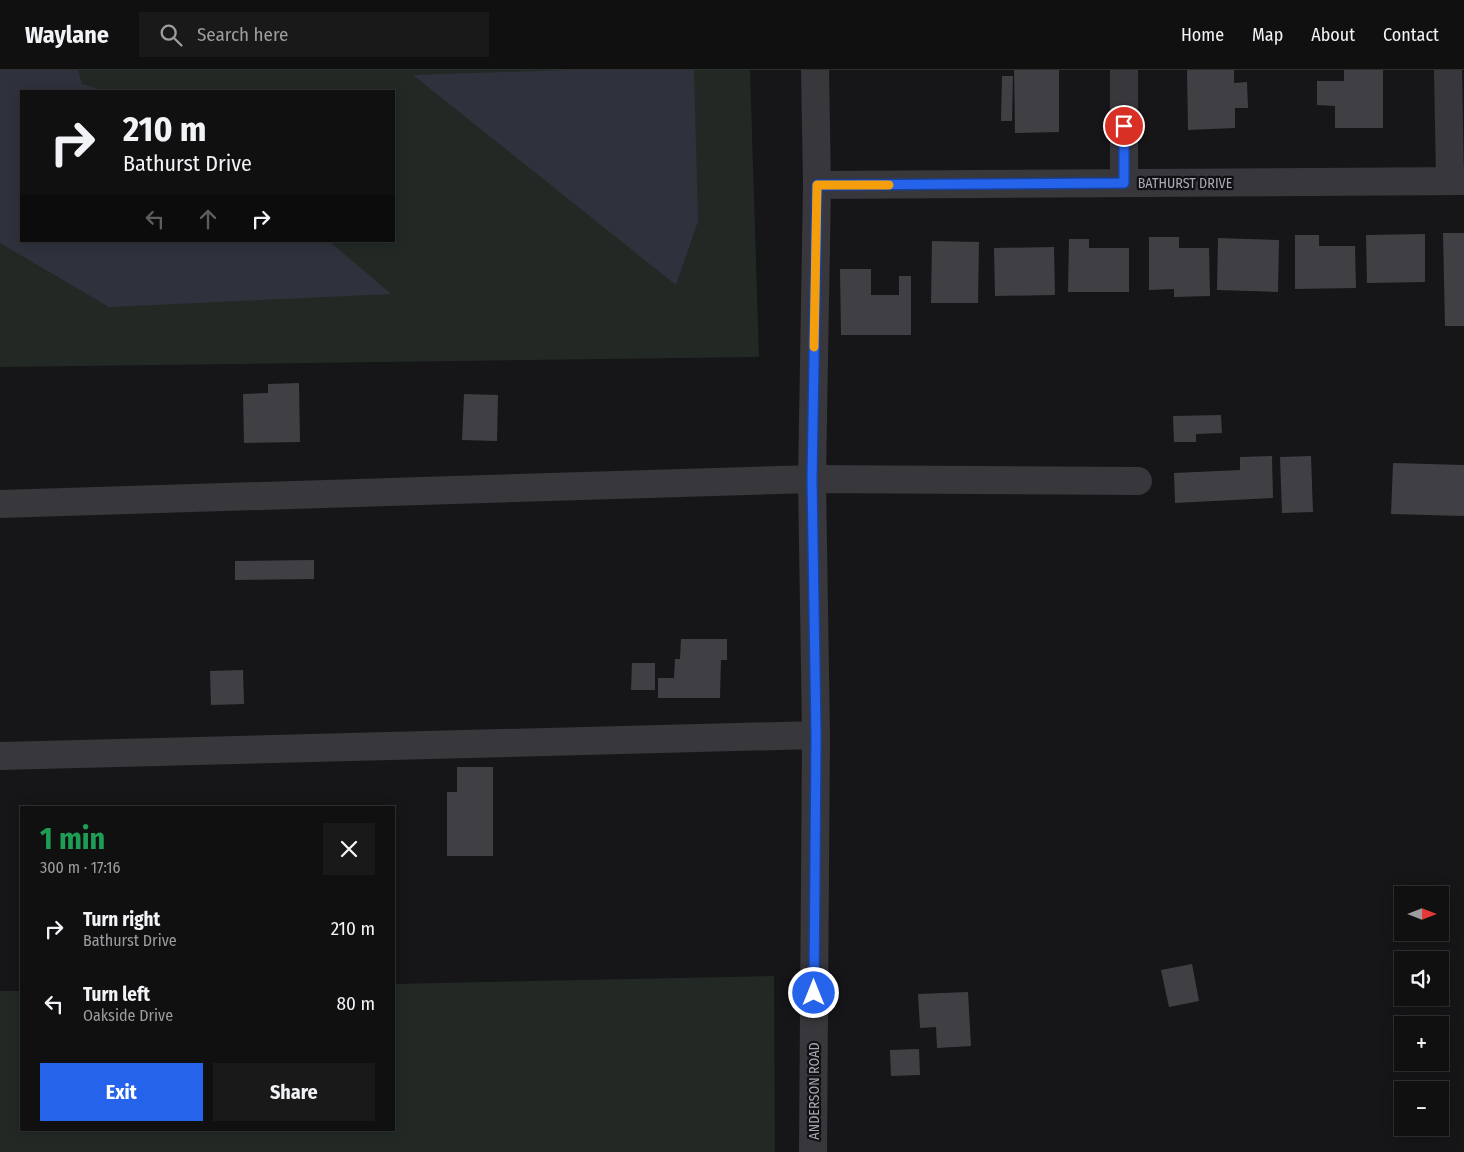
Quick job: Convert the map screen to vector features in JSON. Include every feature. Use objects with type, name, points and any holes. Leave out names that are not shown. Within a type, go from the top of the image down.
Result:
[{"type":"street","name":"ANDERSON ROAD","points":[[814,70],[817,185],[812,479],[816,735],[814,1152]]},
{"type":"street","points":[[1124,70],[1124,183]]},
{"type":"street","points":[[1448,70],[1457,181]]},
{"type":"street","name":"BATHURST DRIVE","points":[[817,185],[1457,181]]},
{"type":"street","points":[[0,504],[812,479],[1138,481]]},
{"type":"street","points":[[0,756],[816,735]]},
{"type":"shaded area","points":[[0,70],[750,70],[759,357],[0,367]]},
{"type":"shaded area","points":[[0,70],[78,70],[82,84],[103,90],[20,90],[20,242],[330,242],[391,294],[109,307],[0,243]]},
{"type":"shaded area","points":[[568,70],[694,70],[698,221],[676,285],[413,75]]},
{"type":"shaded area","points":[[774,976],[775,1152],[0,1152],[0,991],[20,991],[20,1131],[395,1131],[395,984]]},
{"type":"building","points":[[1014,70],[1059,70],[1059,132],[1015,133]]},
{"type":"building","points":[[1187,70],[1234,70],[1234,83],[1247,82],[1248,108],[1235,108],[1235,128],[1188,130]]},
{"type":"building","points":[[1344,70],[1383,70],[1383,128],[1335,128],[1335,106],[1317,105],[1317,81],[1344,81]]},
{"type":"building","points":[[1002,76],[1013,76],[1012,121],[1001,121]]},
{"type":"building","points":[[1443,233],[1464,233],[1464,326],[1445,326]]},
{"type":"building","points":[[1425,234],[1425,282],[1367,283],[1366,235]]},
{"type":"building","points":[[1295,235],[1319,235],[1319,246],[1355,246],[1356,288],[1295,289]]},
{"type":"building","points":[[1149,237],[1179,237],[1179,248],[1209,248],[1210,296],[1174,297],[1174,289],[1149,290]]},
{"type":"building","points":[[1218,238],[1279,240],[1278,292],[1217,290]]},
{"type":"building","points":[[1069,239],[1089,239],[1089,248],[1129,248],[1129,292],[1068,292]]},
{"type":"building","points":[[932,241],[979,242],[978,303],[931,303]]},
{"type":"building","points":[[1054,247],[1055,295],[995,296],[994,248]]},
{"type":"building","points":[[840,269],[871,269],[871,295],[899,295],[899,276],[911,276],[911,335],[841,335]]},
{"type":"building","points":[[299,383],[300,442],[244,443],[243,394],[268,393],[268,384]]},
{"type":"building","points":[[464,394],[498,395],[497,441],[462,440]]},
{"type":"building","points":[[1221,415],[1222,433],[1196,434],[1196,442],[1174,442],[1173,416]]},
{"type":"building","points":[[1272,456],[1273,498],[1175,503],[1174,473],[1240,470],[1240,457]]},
{"type":"building","points":[[1311,456],[1313,512],[1282,513],[1280,457]]},
{"type":"building","points":[[1393,463],[1464,465],[1464,516],[1391,514]]},
{"type":"building","points":[[314,560],[314,579],[235,580],[235,561]]},
{"type":"building","points":[[681,639],[727,639],[727,660],[721,660],[720,698],[658,698],[658,678],[674,678],[675,659],[680,659]]},
{"type":"building","points":[[632,663],[655,663],[655,690],[631,690]]},
{"type":"building","points":[[243,670],[244,704],[211,705],[210,671]]},
{"type":"building","points":[[457,767],[493,767],[493,856],[447,856],[447,792],[457,792]]},
{"type":"building","points":[[1192,964],[1199,1001],[1169,1007],[1161,970]]},
{"type":"building","points":[[968,992],[971,1046],[937,1048],[936,1027],[920,1028],[918,994]]},
{"type":"building","points":[[919,1049],[920,1075],[891,1076],[890,1050]]},
{"type":"slow traffic","points":[[814,347],[817,185],[889,185]]},
{"type":"route","points":[[814,993],[816,735],[812,479],[817,185],[1124,183],[1124,126]]}]
